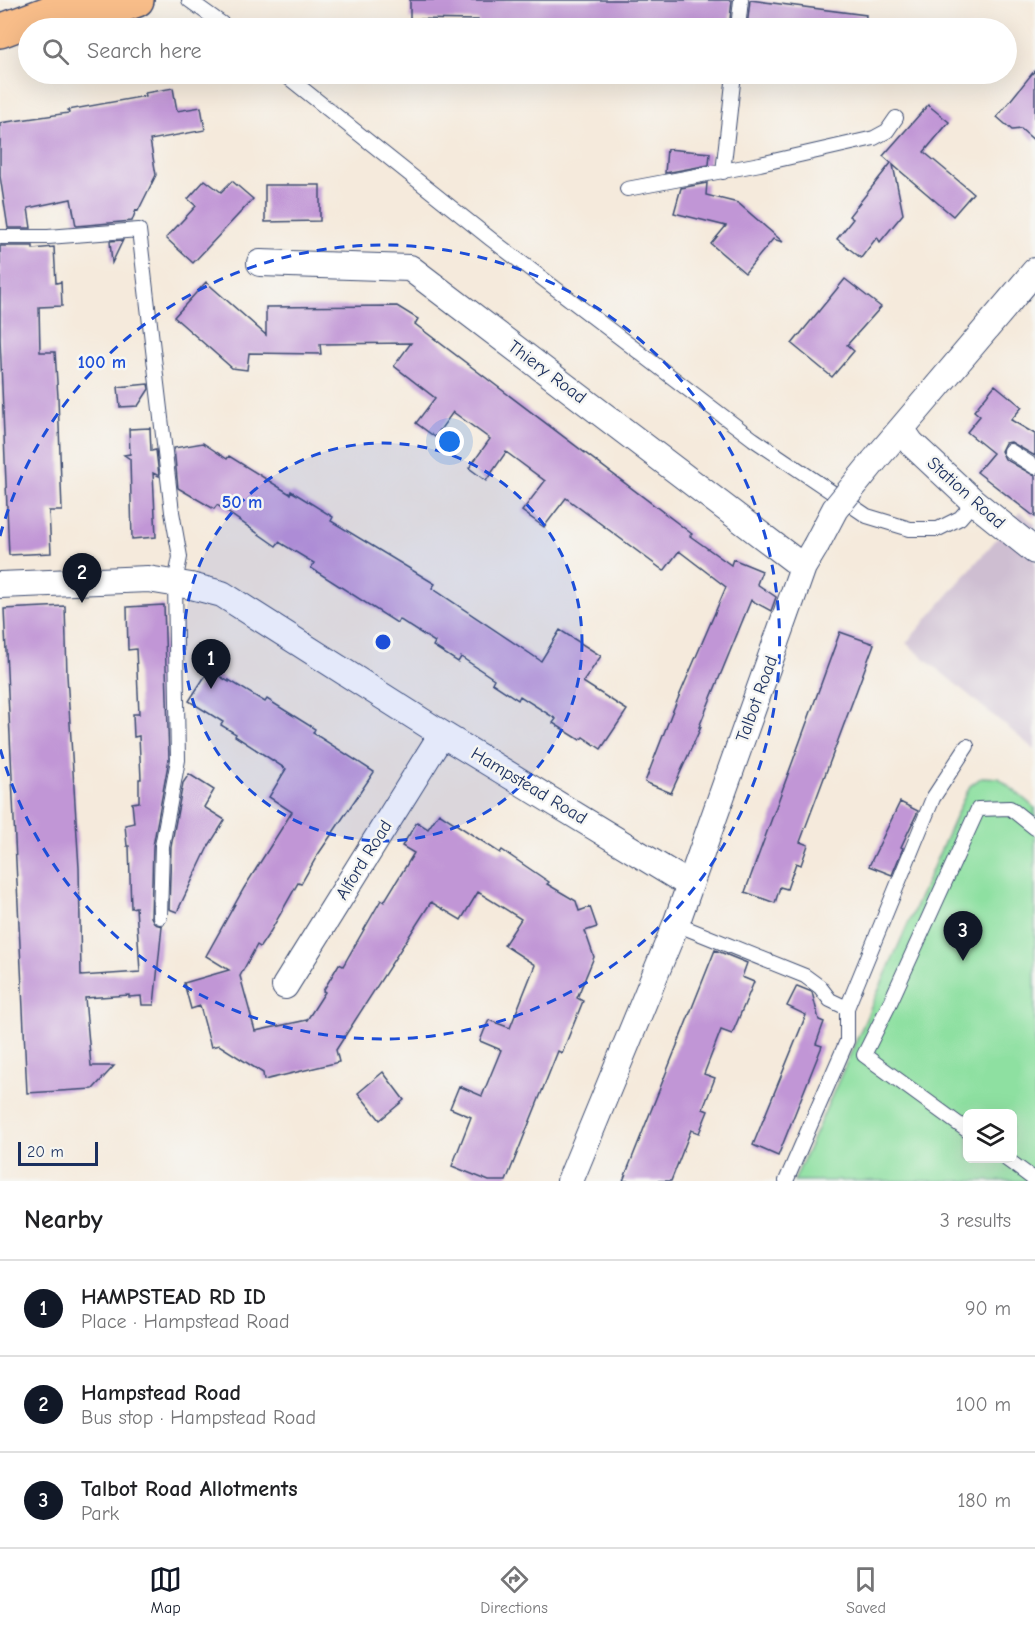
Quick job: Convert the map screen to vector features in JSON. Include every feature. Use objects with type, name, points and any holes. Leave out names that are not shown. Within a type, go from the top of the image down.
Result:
[{"type":"highway","points":[[81,18],[110,4]]},
{"type":"highway","points":[[53,18],[110,4]]},
{"type":"highway","points":[[0,31],[18,27]]},
{"type":"highway","points":[[0,51],[18,44]]},
{"type":"street","name":"Thiery Road","points":[[260,263],[410,268],[809,557]]},
{"type":"street","name":"Talbot Road","points":[[570,1181],[676,924],[809,557],[835,509],[1035,271]]},
{"type":"street","name":"Station Road","points":[[902,430],[911,443],[974,502],[1035,551]]},
{"type":"street","name":"Hampstead Road","points":[[0,585],[148,579],[222,594],[442,734],[690,885]]},
{"type":"street","name":"Alford Road","points":[[285,986],[442,734]]},
{"type":"lane","points":[[189,0],[214,18]]},
{"type":"lane","points":[[739,18],[741,0]]},
{"type":"lane","points":[[297,84],[492,240],[744,432],[867,516],[909,529],[938,530],[960,518],[974,502]]},
{"type":"lane","points":[[723,172],[733,84]]},
{"type":"lane","points":[[627,189],[723,172],[874,138],[887,131],[896,118]]},
{"type":"lane","points":[[0,237],[48,237],[139,230],[172,512],[180,557],[175,584],[178,760],[162,846],[160,917]]},
{"type":"lane","points":[[1010,451],[1035,467]]},
{"type":"lane","points":[[786,1181],[848,1041],[847,1008],[933,798],[967,746]]},
{"type":"lane","points":[[963,1127],[864,1054],[978,809],[1010,808],[1035,828]]},
{"type":"lane","points":[[676,924],[805,976],[820,987],[830,1000],[847,1008]]},
{"type":"lane","points":[[848,1041],[868,1047]]},
{"type":"lane","points":[[1009,1163],[1021,1176],[1035,1180]]},
{"type":"shaded area","points":[[1020,512],[1035,524],[1035,750],[906,643]]},
{"type":"green space","points":[[982,777],[999,778],[1035,808],[1035,1181],[794,1181],[970,786]]},
{"type":"building","points":[[410,0],[732,0],[730,18],[410,18]]},
{"type":"building","points":[[750,0],[866,15],[866,18],[748,18]]},
{"type":"building","points":[[1035,70],[1035,141],[1021,129],[1012,130],[997,117]]},
{"type":"building","points":[[173,88],[177,111],[201,107],[205,130],[150,140],[156,175],[132,221],[76,226],[71,199],[28,208],[31,228],[8,228],[0,176],[0,123],[69,113],[68,110],[146,96],[145,93]]},
{"type":"building","points":[[928,105],[949,122],[924,152],[973,193],[953,216],[893,165],[903,214],[880,242],[877,237],[861,258],[837,239],[853,219],[849,216],[891,163],[883,156]]},
{"type":"building","points":[[667,149],[710,153],[709,165],[665,173]]},
{"type":"building","points":[[205,180],[221,192],[232,181],[253,199],[193,263],[166,238],[196,206],[188,199]]},
{"type":"building","points":[[707,183],[706,195],[738,203],[783,242],[773,239],[745,273],[711,244],[726,226],[674,213],[681,188]]},
{"type":"building","points":[[265,185],[320,185],[320,221],[265,222]]},
{"type":"building","points":[[123,240],[112,263],[110,241]]},
{"type":"building","points":[[0,246],[33,246],[33,249],[54,247],[56,283],[61,282],[62,306],[39,307],[40,352],[55,352],[58,397],[62,511],[49,511],[51,553],[9,555],[0,339]]},
{"type":"building","points":[[845,279],[881,307],[847,345],[854,351],[832,377],[792,344]]},
{"type":"building","points":[[206,282],[266,335],[266,307],[397,306],[418,319],[415,324],[692,534],[690,536],[731,565],[733,559],[762,571],[757,584],[776,597],[771,611],[751,600],[699,727],[701,727],[671,793],[645,782],[726,587],[679,551],[664,571],[566,498],[544,527],[522,511],[545,481],[506,452],[486,481],[469,468],[490,439],[453,412],[435,437],[416,423],[435,398],[394,366],[411,343],[320,344],[321,354],[249,353],[247,370],[232,368],[174,317]]},
{"type":"building","points":[[148,384],[149,389],[138,406],[120,407],[118,387]]},
{"type":"building","points":[[995,385],[1022,407],[1011,420],[1035,434],[1035,456],[1011,442],[1005,443],[1001,451],[1005,459],[1035,476],[1035,517],[977,472],[993,453],[967,432],[980,416],[974,411]]},
{"type":"building","points":[[150,428],[151,451],[156,450],[159,476],[153,473],[156,537],[132,539],[130,459],[124,455],[130,454],[129,429]]},
{"type":"building","points":[[203,443],[227,459],[229,456],[290,494],[291,491],[333,517],[331,521],[435,584],[432,588],[541,661],[560,630],[601,656],[583,682],[627,710],[601,749],[583,737],[580,740],[553,723],[556,719],[520,696],[518,700],[492,683],[494,679],[461,657],[458,662],[433,646],[435,642],[399,619],[397,623],[311,568],[314,563],[279,542],[276,546],[217,505],[214,509],[178,488],[174,448]]},
{"type":"building","points":[[164,605],[169,759],[153,846],[151,917],[155,924],[162,926],[154,1005],[142,1005],[141,996],[85,998],[91,1066],[114,1066],[93,1089],[27,1093],[4,609],[65,606],[79,868],[81,976],[140,972],[136,907],[131,908],[129,846],[127,846],[125,825],[134,823],[132,803],[139,802],[139,779],[141,779],[139,736],[134,737],[133,714],[139,714],[136,649],[128,650],[127,607]]},
{"type":"building","points":[[840,632],[874,644],[800,842],[808,845],[801,865],[796,863],[787,889],[780,887],[775,903],[745,892]]},
{"type":"building","points":[[209,670],[265,702],[267,699],[315,729],[313,733],[374,772],[317,856],[301,884],[298,883],[260,947],[257,945],[240,976],[255,1031],[307,1020],[339,964],[343,966],[381,900],[384,902],[414,853],[402,846],[417,822],[428,829],[439,813],[500,853],[502,850],[549,882],[547,884],[576,901],[579,911],[590,907],[597,927],[585,931],[594,957],[577,998],[583,1001],[562,1053],[558,1051],[506,1181],[489,1181],[452,1166],[471,1117],[450,1108],[459,1086],[482,1096],[501,1050],[480,1041],[484,1031],[489,1020],[510,1028],[535,965],[504,945],[521,919],[478,892],[461,920],[431,902],[336,1050],[339,1062],[264,1080],[263,1073],[219,1045],[211,1047],[200,1006],[191,1009],[184,983],[229,970],[206,956],[244,888],[292,812],[269,797],[286,769],[235,736],[236,734],[221,725],[223,722],[189,701]]},
{"type":"building","points":[[189,774],[214,790],[204,807],[225,820],[208,847],[177,912],[169,909],[171,847],[183,783]]},
{"type":"building","points":[[900,802],[918,811],[901,847],[903,848],[892,875],[869,866]]},
{"type":"building","points":[[715,950],[747,963],[742,977],[754,982],[732,1034],[721,1030],[704,1074],[715,1078],[703,1109],[708,1111],[699,1133],[691,1130],[671,1181],[623,1181]]},
{"type":"building","points":[[797,986],[812,992],[819,1020],[824,1022],[816,1044],[822,1046],[778,1156],[753,1145],[806,1015],[787,1006]]},
{"type":"building","points":[[383,1072],[404,1100],[380,1120],[358,1093]]},
{"type":"place","name":"Hampstead Road","points":[[82,603]]},
{"type":"place","name":"HAMPSTEAD RD ID","points":[[211,689]]},
{"type":"place","name":"Talbot Road Allotments","points":[[963,961]]}]
